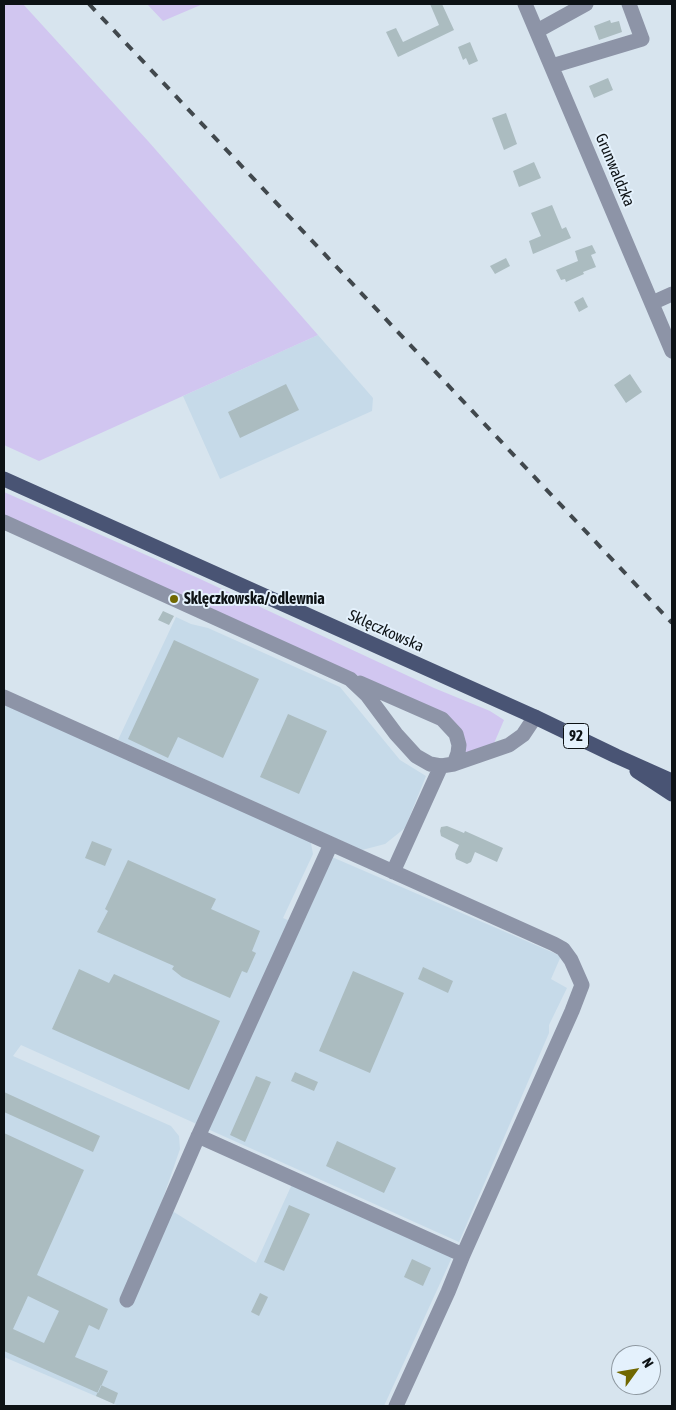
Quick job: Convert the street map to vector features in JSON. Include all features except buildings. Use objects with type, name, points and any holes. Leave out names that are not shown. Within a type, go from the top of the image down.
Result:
[{"type":"main road","name":"Sklęczkowska","points":[[4,478],[535,717],[672,781]]},
{"type":"main road","name":"Sklęczkowska","points":[[616,756],[672,794]]},
{"type":"street","name":"Grunwaldzka","points":[[525,4],[672,351]]},
{"type":"street","points":[[537,31],[586,4]]},
{"type":"street","points":[[552,66],[642,39],[628,4]]},
{"type":"street","points":[[652,303],[672,294]]},
{"type":"street","points":[[4,522],[350,680],[442,719],[456,734],[458,753],[448,765],[393,872]]},
{"type":"street","points":[[350,680],[367,695],[396,734],[416,756],[430,764],[448,765],[509,745],[523,735],[535,717]]},
{"type":"street","points":[[4,697],[563,949],[571,960],[582,985],[396,1406]]},
{"type":"street","points":[[128,1300],[198,1136],[331,844]]},
{"type":"street","points":[[198,1136],[463,1255]]},
{"type":"shaded area","points":[[4,4],[23,4],[148,141],[318,335],[39,461],[4,445]]},
{"type":"shaded area","points":[[147,4],[203,4],[163,21]]},
{"type":"shaded area","points":[[318,335],[373,398],[372,411],[220,479],[183,396]]},
{"type":"shaded area","points":[[4,492],[198,578],[434,688],[490,711],[504,720],[492,748],[463,756],[465,743],[370,681],[4,516]]},
{"type":"shaded area","points":[[176,617],[191,624],[208,628],[340,687],[400,760],[426,776],[405,828],[385,844],[362,850],[118,740]]},
{"type":"shaded area","points":[[4,702],[310,838],[313,854],[283,918],[302,926],[332,857],[561,956],[551,979],[567,988],[549,1025],[549,1033],[459,1242],[21,1045],[13,1056],[171,1126],[179,1136],[180,1149],[161,1204],[256,1263],[293,1182],[453,1255],[384,1406],[119,1406],[4,1357]]},
{"type":"railway","points":[[89,4],[672,623]]},
{"type":"place","name":"Sklęczkowska/odlewnia","points":[[174,599]]}]
